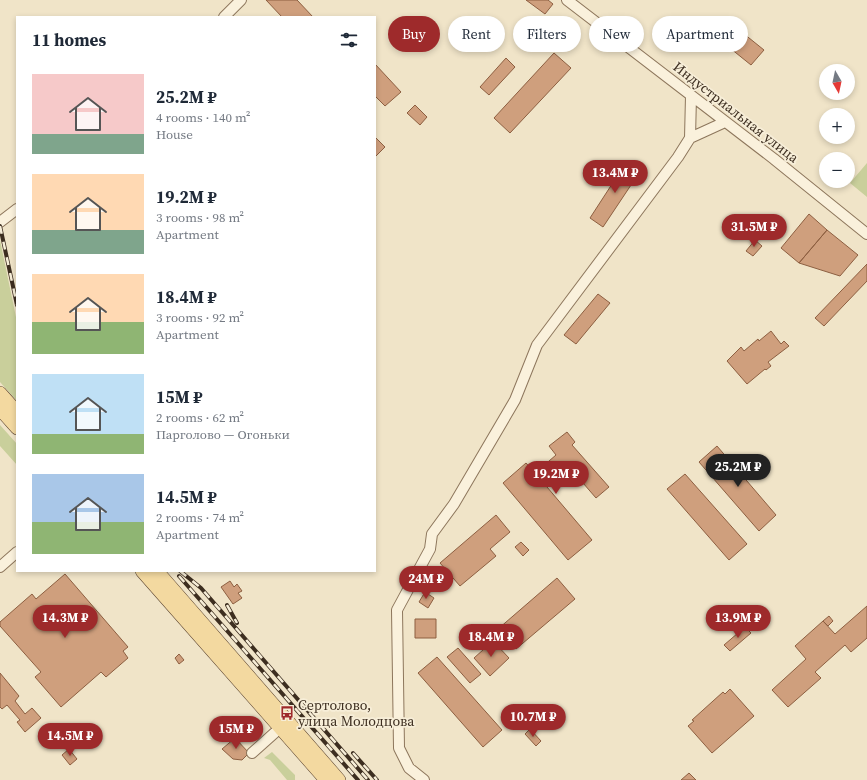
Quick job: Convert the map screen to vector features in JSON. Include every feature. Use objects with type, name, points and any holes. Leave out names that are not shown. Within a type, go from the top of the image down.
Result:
[{"type":"main road","points":[[0,393],[16,411]]},
{"type":"main road","points":[[0,409],[16,427]]},
{"type":"main road","points":[[143,572],[326,780]]},
{"type":"main road","points":[[158,572],[339,780]]},
{"type":"street","points":[[225,16],[241,0]]},
{"type":"street","name":"Индустриальная улица","points":[[567,0],[774,159],[867,234]]},
{"type":"street","points":[[424,780],[409,768],[399,748],[397,610],[430,549],[432,534],[454,504],[515,400],[537,345],[678,158],[690,138],[691,96]]},
{"type":"street","points":[[690,138],[725,122]]},
{"type":"street","points":[[0,222],[16,210]]},
{"type":"street","points":[[0,567],[16,553]]},
{"type":"street","points":[[252,753],[280,728]]},
{"type":"green space","points":[[867,163],[867,197],[855,187],[855,177]]},
{"type":"green space","points":[[0,240],[16,317],[16,400],[0,382]]},
{"type":"green space","points":[[0,425],[16,443],[16,464],[0,446]]},
{"type":"green space","points":[[272,752],[295,775],[295,780],[287,780],[270,760],[264,758]]},
{"type":"building","points":[[266,0],[297,0],[312,16],[281,16]]},
{"type":"building","points":[[526,0],[548,0],[553,4],[545,14]]},
{"type":"building","points":[[748,37],[764,50],[751,65],[735,52],[748,52]]},
{"type":"building","points":[[554,53],[571,68],[510,133],[494,118]]},
{"type":"building","points":[[506,58],[515,67],[489,95],[480,87]]},
{"type":"building","points":[[376,65],[401,92],[385,106],[376,97]]},
{"type":"building","points":[[415,105],[427,117],[420,125],[407,113]]},
{"type":"building","points":[[376,138],[385,147],[376,156]]},
{"type":"building","points":[[627,161],[641,170],[603,227],[590,218]]},
{"type":"building","points":[[809,214],[827,230],[799,263],[781,248]]},
{"type":"building","points":[[827,230],[858,255],[840,276],[799,263]]},
{"type":"building","points":[[755,240],[762,246],[753,256],[746,251]]},
{"type":"building","points":[[867,264],[867,281],[824,326],[815,318]]},
{"type":"building","points":[[598,294],[610,303],[576,344],[564,335]]},
{"type":"building","points":[[771,331],[781,344],[784,341],[789,346],[768,362],[771,366],[747,384],[727,361],[741,347],[744,351],[758,339],[759,341]]},
{"type":"building","points":[[567,432],[575,442],[572,445],[609,487],[596,498],[570,468],[547,487],[592,540],[568,560],[503,483],[526,463],[535,473],[556,455],[549,446]]},
{"type":"building","points":[[717,446],[776,515],[759,531],[699,462]]},
{"type":"building","points":[[685,474],[747,544],[729,560],[667,489]]},
{"type":"building","points":[[496,515],[510,532],[490,549],[496,556],[460,586],[440,563]]},
{"type":"building","points":[[521,542],[529,550],[523,556],[515,547]]},
{"type":"building","points":[[65,574],[128,647],[123,651],[128,658],[106,677],[101,672],[61,707],[35,677],[41,672],[0,626],[0,622],[32,594],[36,599]]},
{"type":"building","points":[[557,578],[575,599],[516,649],[498,629]]},
{"type":"building","points":[[230,581],[234,587],[237,584],[242,591],[238,593],[242,598],[233,604],[221,587]]},
{"type":"building","points":[[425,592],[434,598],[428,608],[419,602]]},
{"type":"building","points":[[867,606],[867,638],[851,652],[845,645],[815,672],[821,678],[788,707],[772,690],[806,659],[795,646],[823,621],[835,634]]},
{"type":"building","points":[[829,616],[833,621],[828,626],[823,621]]},
{"type":"building","points":[[415,619],[436,619],[436,638],[415,638]]},
{"type":"building","points":[[745,627],[751,633],[730,651],[724,645]]},
{"type":"building","points":[[493,641],[509,658],[490,676],[474,658]]},
{"type":"building","points":[[458,648],[481,674],[470,683],[447,657]]},
{"type":"building","points":[[179,654],[184,660],[179,664],[175,658]]},
{"type":"building","points":[[437,657],[502,730],[483,747],[418,673]]},
{"type":"building","points":[[0,673],[19,696],[15,701],[25,714],[32,708],[41,718],[25,732],[17,722],[20,720],[7,705],[2,709],[0,707]]},
{"type":"building","points":[[730,689],[754,716],[712,753],[688,726],[694,721],[692,720],[723,692],[725,694]]},
{"type":"building","points":[[530,729],[541,741],[536,746],[525,734]]},
{"type":"building","points":[[235,738],[249,753],[242,760],[233,759],[222,749]]},
{"type":"building","points":[[69,749],[77,759],[70,765],[62,755]]},
{"type":"building","points":[[689,773],[696,780],[681,780]]},
{"type":"railway","points":[[0,226],[16,300]]},
{"type":"railway","points":[[181,572],[201,588],[368,780]]},
{"type":"railway","points":[[179,576],[358,780]]},
{"type":"railway","points":[[227,605],[237,623]]},
{"type":"railway","points":[[353,753],[377,780]]},
{"type":"place","name":"Сертолово, улица Молодцова","points":[[287,713]]}]
